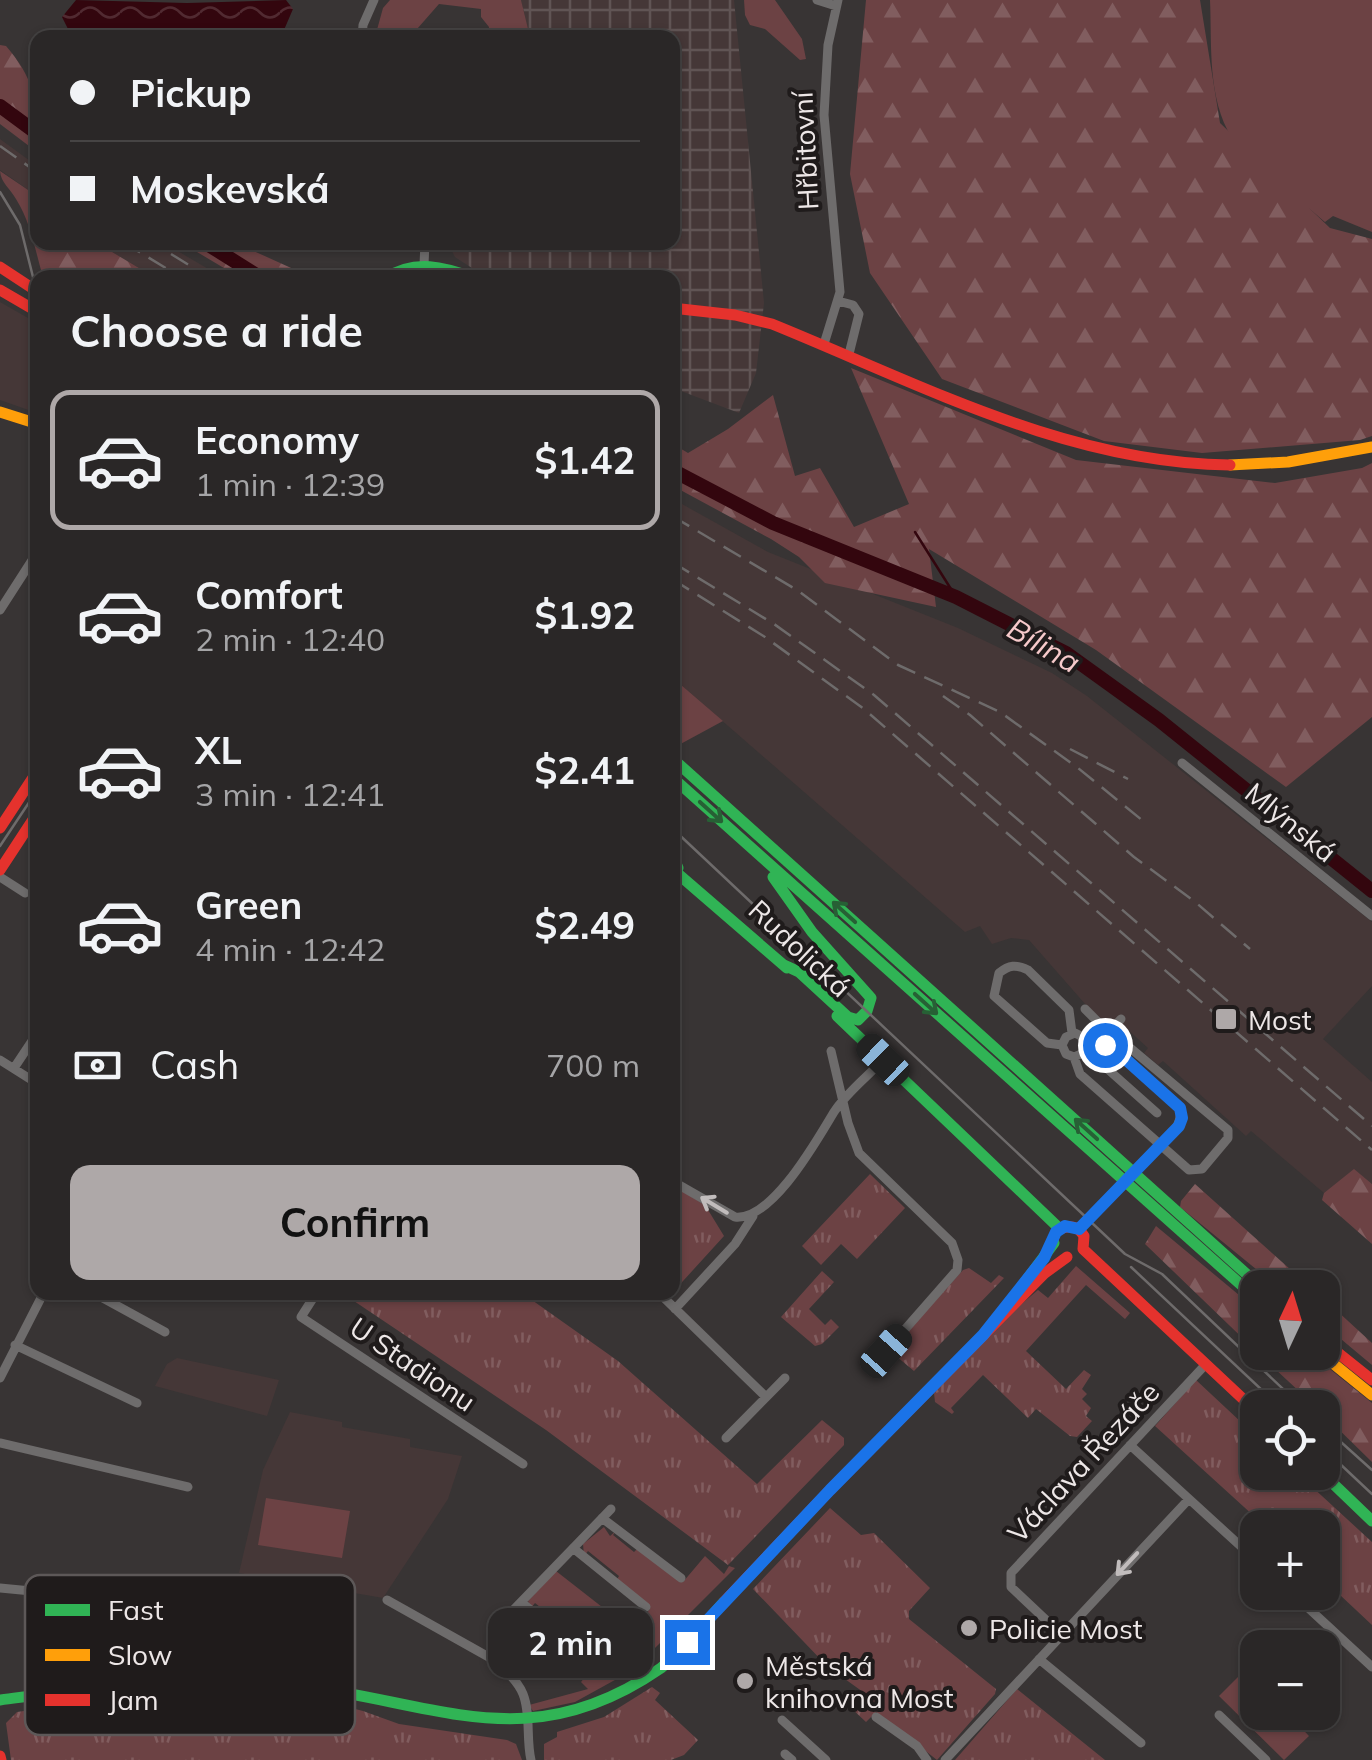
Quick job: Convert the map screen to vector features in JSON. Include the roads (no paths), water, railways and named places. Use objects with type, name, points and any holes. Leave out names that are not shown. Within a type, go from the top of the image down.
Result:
[{"type":"main road","points":[[397,270],[424,265],[452,270]]},
{"type":"main road","points":[[0,271],[30,289]]},
{"type":"main road","points":[[0,290],[30,307]]},
{"type":"main road","points":[[680,309],[753,318],[1016,423],[1081,444],[1147,459],[1247,464],[1307,460],[1372,446]]},
{"type":"main road","points":[[0,412],[30,421]]},
{"type":"main road","points":[[680,765],[1242,1270]]},
{"type":"main road","points":[[0,828],[30,782]]},
{"type":"main road","points":[[680,784],[1240,1284]]},
{"type":"main road","points":[[0,874],[30,825]]},
{"type":"main road","points":[[749,846],[812,932],[871,998],[868,1012],[858,1020],[848,1018],[799,972],[784,965]]},
{"type":"main road","name":"Rudolická","points":[[680,880],[784,965],[1060,1229]]},
{"type":"main road","points":[[355,1698],[478,1724],[527,1726],[586,1716],[650,1680],[1045,1273],[1084,1249],[1085,1240],[1079,1229],[1060,1229],[1054,1243],[983,1335]]},
{"type":"main road","points":[[1054,1243],[1066,1257]]},
{"type":"main road","points":[[1084,1249],[1240,1395]]},
{"type":"main road","points":[[1340,1354],[1372,1380]]},
{"type":"main road","points":[[1340,1369],[1372,1395]]},
{"type":"main road","points":[[1340,1490],[1372,1520]]},
{"type":"main road","points":[[0,1700],[25,1697]]},
{"type":"street","points":[[365,30],[374,0]]},
{"type":"street","points":[[816,0],[837,3]]},
{"type":"street","name":"Hřbitovní","points":[[824,344],[840,292],[824,114],[828,45],[837,3]]},
{"type":"street","points":[[424,265],[425,250]]},
{"type":"street","name":"Hřbitovní","points":[[838,301],[852,305],[859,314],[849,354]]},
{"type":"street","points":[[0,610],[30,564]]},
{"type":"street","name":"Mlýnská","points":[[1182,764],[1372,916]]},
{"type":"street","points":[[0,874],[25,893]]},
{"type":"street","points":[[1008,966],[1028,970],[1070,1010],[1072,1034],[1062,1045],[1048,1043],[994,996],[994,983],[1008,966]]},
{"type":"street","points":[[1074,1057],[1080,1074],[1189,1170],[1198,1171],[1229,1134],[1085,1008]]},
{"type":"street","points":[[1122,1019],[1103,1044],[1103,1065],[1156,1112]]},
{"type":"street","points":[[1072,1034],[1082,1036],[1086,1044]]},
{"type":"street","points":[[14,1068],[30,1044]]},
{"type":"street","points":[[1079,1229],[1179,1126],[1182,1118],[1180,1108],[1112,1047],[1086,1044]]},
{"type":"street","points":[[1062,1045],[1066,1054],[1074,1057],[1081,1055],[1086,1044]]},
{"type":"street","points":[[831,1051],[858,1154],[952,1244],[958,1260],[957,1270],[886,1351]]},
{"type":"street","points":[[0,1060],[30,1079]]},
{"type":"street","points":[[680,1185],[735,1217],[747,1217],[788,1184],[844,1101],[883,1060]]},
{"type":"street","points":[[675,1309],[735,1244],[757,1209]]},
{"type":"street","points":[[0,1378],[40,1300]]},
{"type":"street","points":[[107,1300],[166,1332]]},
{"type":"street","name":"U Stadionu","points":[[311,1300],[301,1317],[523,1464]]},
{"type":"street","points":[[666,1300],[766,1396]]},
{"type":"street","points":[[15,1345],[137,1403]]},
{"type":"street","name":"Václava Řezáče","points":[[1062,1635],[1011,1587],[1011,1573],[1206,1364]]},
{"type":"street","points":[[726,1438],[785,1378]]},
{"type":"street","points":[[0,1443],[188,1487]]},
{"type":"street","points":[[1130,1444],[1240,1546]]},
{"type":"street","points":[[946,1760],[1188,1498]]},
{"type":"street","points":[[494,1660],[493,1630],[611,1508]]},
{"type":"street","points":[[602,1518],[681,1578]]},
{"type":"street","points":[[573,1548],[646,1607]]},
{"type":"street","points":[[0,1588],[25,1590]]},
{"type":"street","points":[[387,1600],[494,1660],[525,1699],[531,1760]]},
{"type":"street","points":[[520,1602],[594,1662]]},
{"type":"street","points":[[1310,1610],[1372,1667]]},
{"type":"street","points":[[1039,1660],[1142,1743]]},
{"type":"street","points":[[1219,1715],[1266,1760]]},
{"type":"street","points":[[876,1717],[917,1746],[928,1760]]},
{"type":"street","points":[[782,1720],[826,1760]]},
{"type":"water","points":[[76,0],[286,0],[293,9],[284,30],[68,30],[62,17]]},
{"type":"waterway","name":"Bílina","points":[[0,106],[30,128]]},
{"type":"waterway","name":"Bílina","points":[[217,250],[248,270]]},
{"type":"waterway","name":"Bílina","points":[[680,474],[773,523],[956,597],[1066,653],[1159,720],[1372,891]]},
{"type":"waterway","points":[[915,532],[956,597]]},
{"type":"tram line","points":[[0,192],[20,225],[31,270]]},
{"type":"tram line","points":[[0,846],[30,801]]},
{"type":"tram line","points":[[680,836],[1125,1254],[1162,1274],[1284,1390]]},
{"type":"tram line","points":[[1131,1267],[1262,1390]]},
{"type":"tram line","points":[[1340,1441],[1372,1470]]},
{"type":"tram line","points":[[1340,1464],[1372,1494]]},
{"type":"railway","points":[[0,146],[30,167]]},
{"type":"railway","points":[[136,250],[169,270]]},
{"type":"railway","points":[[171,254],[197,270]]},
{"type":"railway","points":[[680,521],[797,590],[898,665],[1000,712],[1148,825]]},
{"type":"railway","points":[[680,567],[774,624],[874,695],[1372,1126]]},
{"type":"railway","points":[[680,584],[765,637],[864,709],[1372,1150]]},
{"type":"railway","points":[[943,696],[1250,949]]},
{"type":"railway","points":[[1070,749],[1128,779]]},
{"type":"place","name":"Most","points":[[1226,1019]]},
{"type":"place","name":"Policie Most","points":[[969,1628]]},
{"type":"place","name":"Městská knihovna Most","points":[[745,1681]]}]
